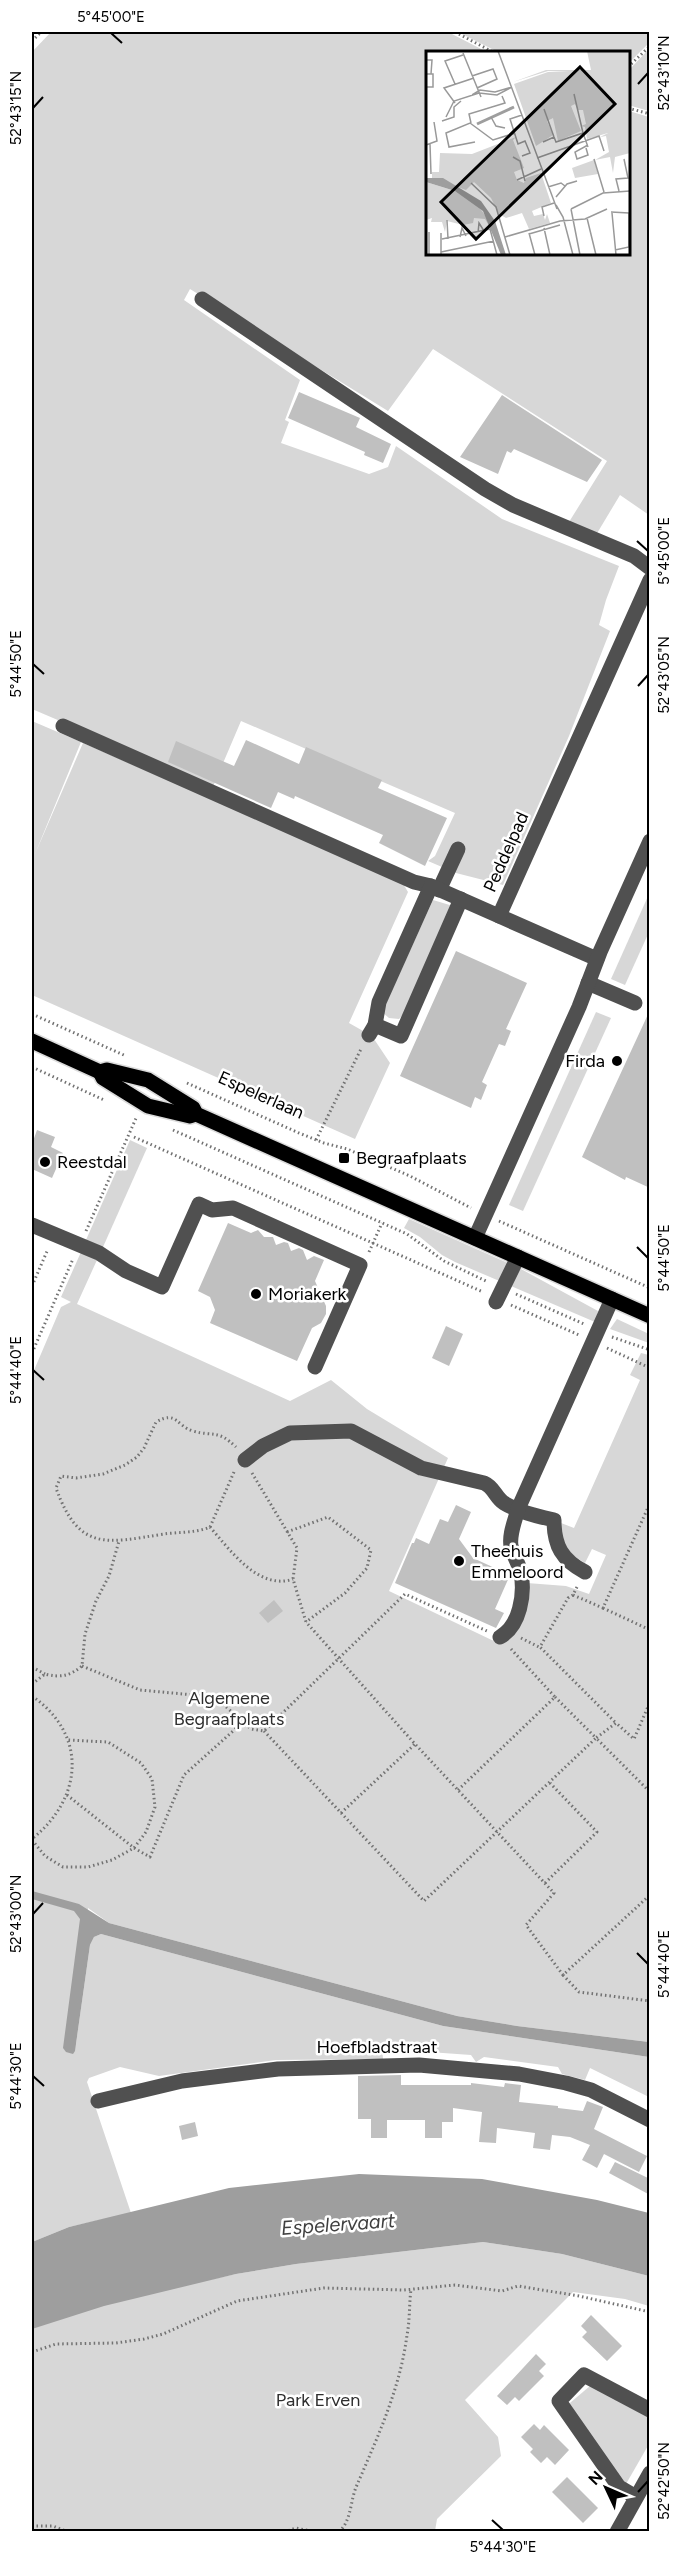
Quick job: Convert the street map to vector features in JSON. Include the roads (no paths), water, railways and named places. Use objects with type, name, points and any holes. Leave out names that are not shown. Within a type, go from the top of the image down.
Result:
[{"type":"main road","points":[[32,1041],[100,1071],[107,1070],[148,1080],[193,1108],[196,1114],[650,1316]]},
{"type":"main road","points":[[100,1071],[103,1078],[148,1106],[190,1116],[196,1114]]},
{"type":"street","points":[[202,299],[485,489],[513,505],[634,556],[650,568]]},
{"type":"street","name":"Peddelpad","points":[[63,726],[414,882],[435,888],[499,916],[650,580]]},
{"type":"street","points":[[475,1238],[650,841]]},
{"type":"street","points":[[458,849],[435,888],[379,1002],[372,1030],[400,1036],[461,899]]},
{"type":"street","points":[[499,916],[597,959]]},
{"type":"street","points":[[588,983],[635,1003]]},
{"type":"street","points":[[32,1225],[99,1253],[126,1271],[162,1287],[199,1204],[212,1210],[233,1208],[360,1265],[315,1367]]},
{"type":"street","points":[[499,1297],[518,1257]]},
{"type":"street","points":[[500,1637],[508,1632],[513,1623],[522,1596],[521,1574],[511,1544],[518,1509],[612,1299]]},
{"type":"street","points":[[245,1460],[263,1446],[290,1433],[351,1431],[421,1468],[486,1484],[492,1488],[501,1501],[554,1520],[555,1541],[560,1552],[567,1560],[585,1572]]},
{"type":"street","name":"Hoefbladstraat","points":[[99,2101],[182,2081],[278,2068],[419,2065],[519,2074],[566,2083],[591,2090],[650,2120]]},
{"type":"street","points":[[636,2497],[619,2487],[559,2401],[584,2375],[650,2410]]},
{"type":"street","points":[[617,2532],[650,2473]]},
{"type":"water","points":[[32,1891],[79,1904],[109,1923],[457,2016],[517,2026],[649,2042],[649,2057],[443,2026],[101,1934],[94,1937],[90,1945],[73,2054],[66,2052],[63,2048],[80,1919],[74,1911],[32,1899]]},
{"type":"water","name":"Espelervaart","points":[[359,2174],[482,2179],[597,2200],[649,2213],[649,2276],[562,2254],[483,2242],[296,2264],[236,2274],[104,2306],[32,2329],[32,2242],[69,2227],[229,2188]]},
{"type":"place","name":"Firda","points":[[617,1061]]},
{"type":"place","name":"Begraafplaats","points":[[344,1158]]},
{"type":"place","name":"Reestdal","points":[[45,1162]]},
{"type":"place","name":"Moriakerk","points":[[256,1294]]},
{"type":"place","name":"Theehuis Emmeloord","points":[[459,1561]]},
{"type":"park label","name":"Algemene Begraafplaats","points":[[229,1708]]},
{"type":"park label","name":"Park Erven","points":[[318,2400]]}]
